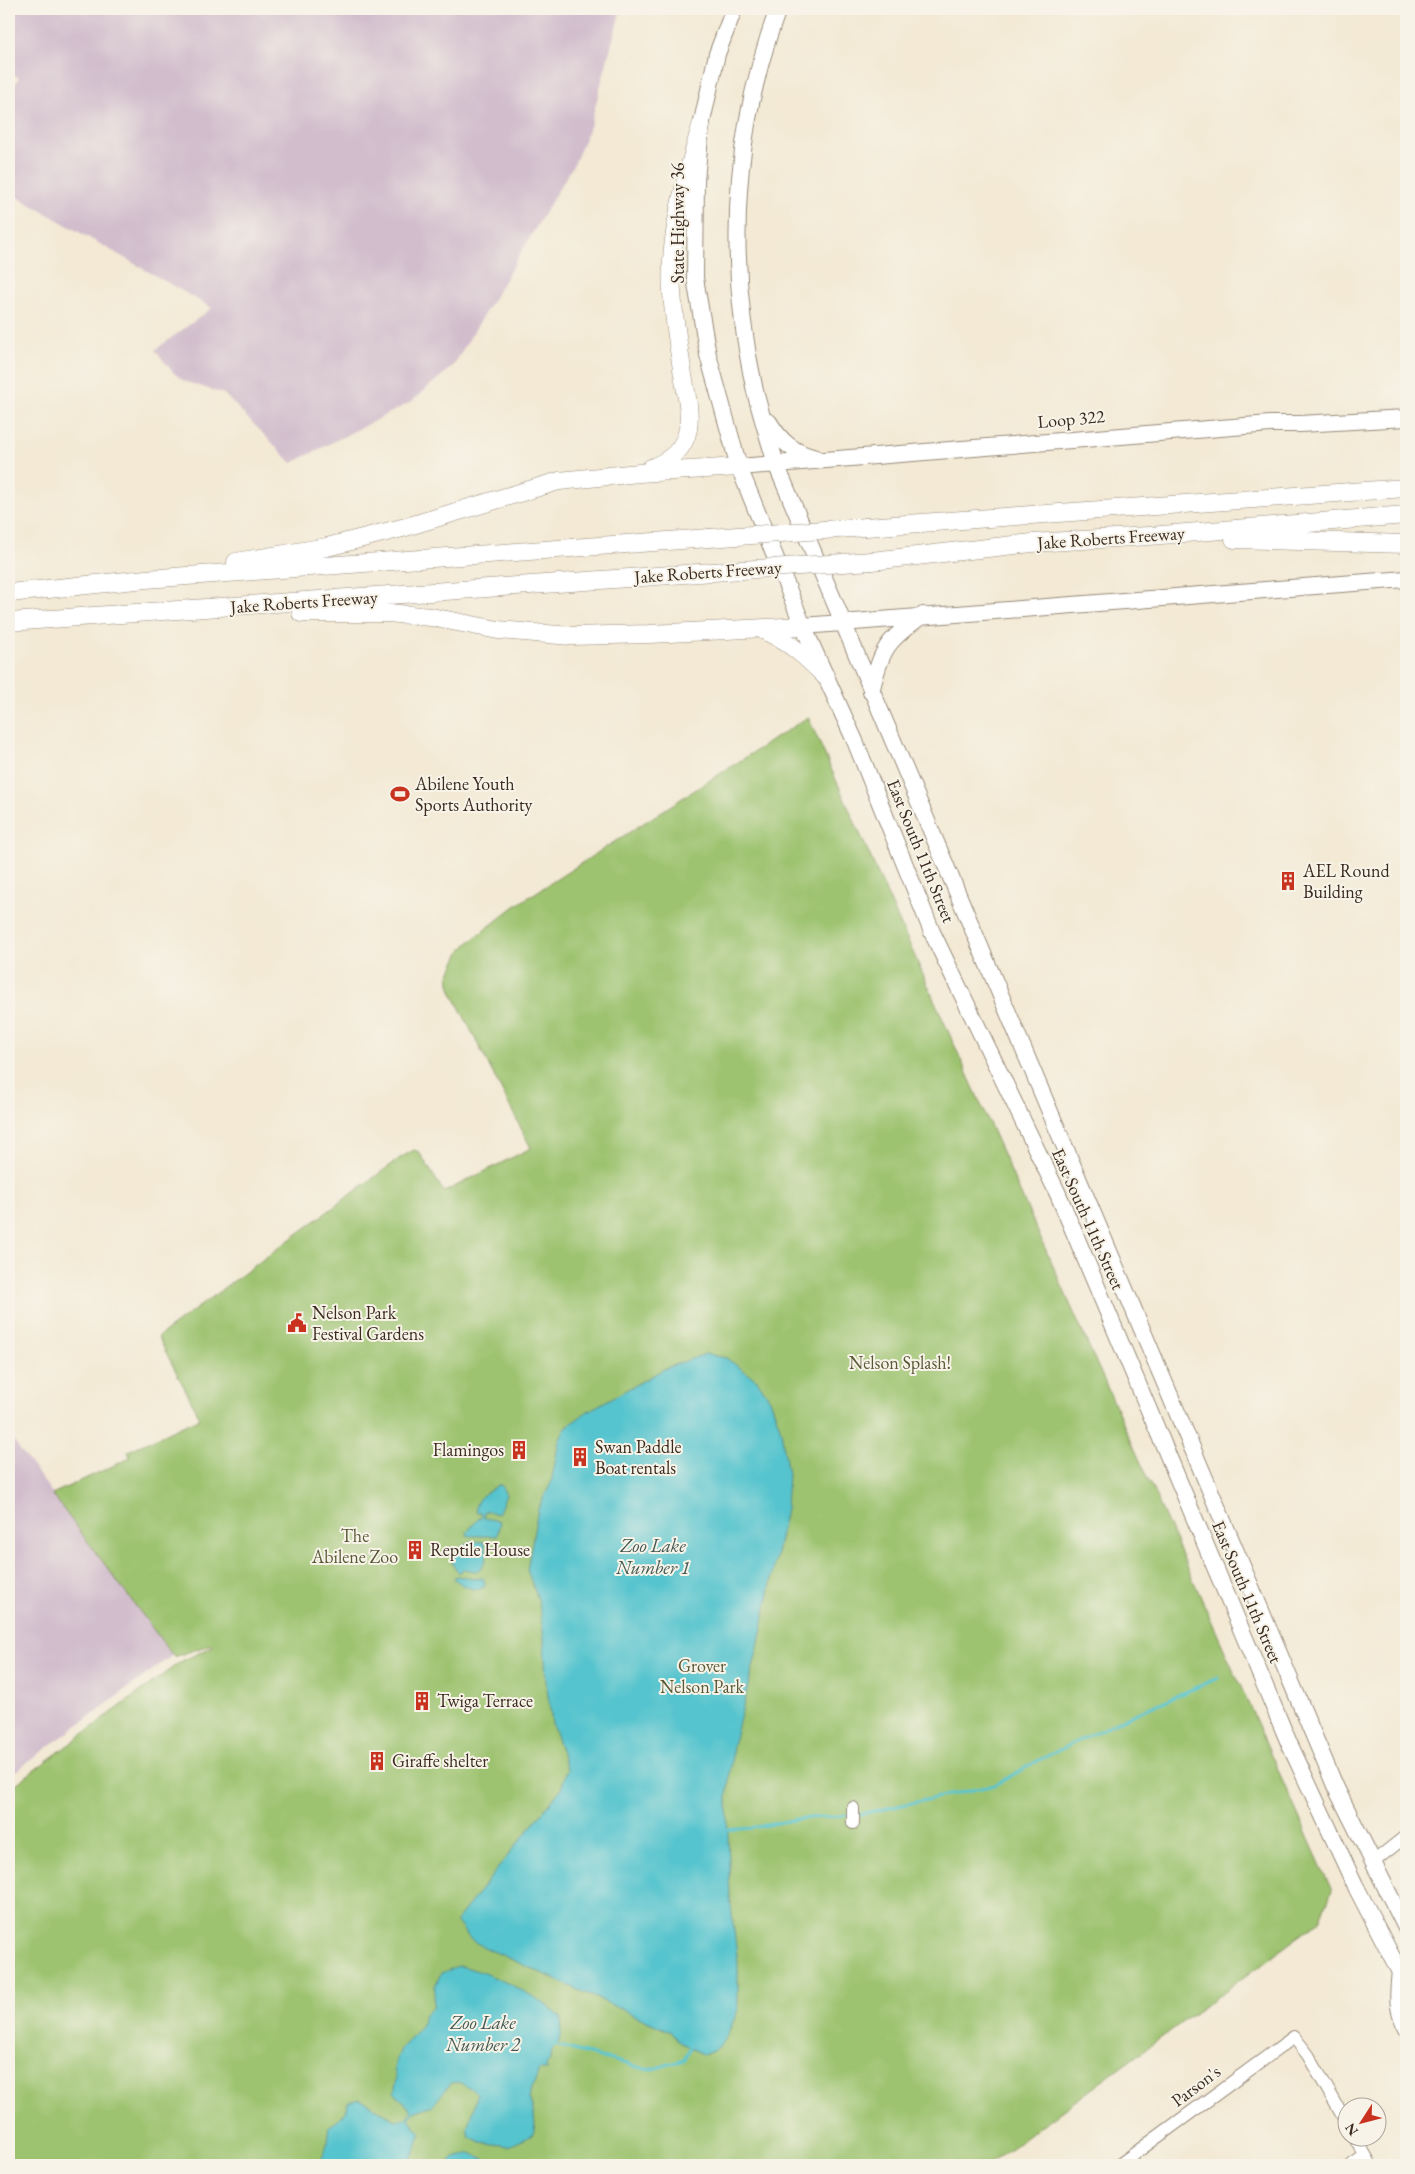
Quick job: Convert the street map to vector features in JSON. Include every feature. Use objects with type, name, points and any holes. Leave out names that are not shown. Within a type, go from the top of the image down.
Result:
[{"type":"highway","points":[[638,473],[667,462],[680,449],[688,429],[688,407],[674,307],[673,258],[684,187],[702,126]]},
{"type":"highway","points":[[132,580],[327,547],[406,527],[559,481],[638,473],[739,467]]},
{"type":"highway","name":"Jake Roberts Freeway","points":[[9,593],[132,580],[1406,488]]},
{"type":"highway","name":"Jake Roberts Freeway","points":[[9,622],[872,561],[1032,543],[1149,536],[1406,515]]},
{"type":"highway","points":[[1149,536],[1406,544]]},
{"type":"highway","points":[[161,612],[388,613],[431,617],[498,630],[571,636],[803,626]]},
{"type":"highway","points":[[760,629],[784,639],[800,651],[826,676]]},
{"type":"main road","name":"State Highway 36","points":[[734,9],[717,54],[702,126],[696,180],[695,278],[708,355],[739,467]]},
{"type":"main road","points":[[776,464],[759,405],[744,332],[736,232],[743,140],[752,92],[764,46],[778,9]]},
{"type":"main road","points":[[759,405],[776,434],[788,447],[802,455],[824,460]]},
{"type":"main road","name":"Loop 322","points":[[739,467],[1270,424],[1406,418]]},
{"type":"main road","name":"East South 11th Street","points":[[776,464],[841,622],[1332,1779],[1372,1863],[1406,1928]]},
{"type":"main road","name":"East South 11th Street","points":[[739,467],[803,626],[855,741],[932,932],[1058,1194],[1289,1743],[1354,1885],[1406,1984]]},
{"type":"main road","points":[[803,626],[923,615],[1406,579]]},
{"type":"main road","points":[[871,692],[882,654],[890,640],[923,615]]},
{"type":"main road","points":[[1354,1885],[1372,1863]]},
{"type":"street","points":[[853,1808],[853,1823]]},
{"type":"street","points":[[1372,1863],[1406,1836]]},
{"type":"street","points":[[1398,1970],[1395,2001],[1399,2018],[1406,2031]]},
{"type":"street","name":"Parson's","points":[[1119,2165],[1294,2037],[1308,2056],[1338,2108]]},
{"type":"street","points":[[1352,2165],[1368,2160],[1360,2146]]},
{"type":"shaded area","points":[[9,9],[621,9],[590,126],[575,162],[453,366],[411,402],[292,463],[224,394],[184,381],[173,372],[155,350],[212,308],[16,196],[9,188],[9,96],[19,78],[9,72]]},
{"type":"shaded area","points":[[9,1435],[173,1655],[9,1776]]},
{"type":"green space","name":"Grover Nelson Park","points":[[808,717],[1332,1891],[1320,1921],[988,2165],[9,2165],[9,1789],[180,1662],[213,1646],[212,1644],[174,1657],[52,1494],[130,1458],[128,1451],[200,1418],[158,1337],[400,1158],[414,1150],[419,1152],[444,1192],[531,1148],[451,991],[449,975],[460,952],[468,943],[515,906]]},
{"type":"water","name":"Zoo Lake Number 1","points":[[705,1354],[726,1358],[757,1380],[770,1399],[781,1430],[788,1474],[786,1509],[758,1647],[733,1746],[727,1799],[730,1898],[738,1963],[738,2010],[725,2040],[713,2051],[703,2055],[680,2042],[671,2032],[471,1940],[456,1921],[561,1789],[567,1769],[552,1723],[546,1682],[544,1638],[538,1599],[527,1570],[538,1509],[551,1483],[559,1441],[565,1428],[588,1411],[666,1368]]},
{"type":"water","points":[[498,1485],[501,1485],[506,1495],[498,1514],[484,1512],[484,1518],[500,1521],[497,1536],[468,1536],[467,1532],[482,1517],[481,1512],[476,1512],[479,1499]]},
{"type":"water","points":[[472,1541],[484,1542],[487,1554],[485,1562],[476,1571],[463,1569],[459,1573],[452,1563],[452,1557],[463,1545]]},
{"type":"water","points":[[456,1576],[484,1579],[485,1586],[478,1589],[470,1588],[454,1579]]},
{"type":"water","name":"Zoo Lake Number 2","points":[[459,1966],[484,1973],[513,1986],[542,2002],[561,2018],[559,2041],[551,2052],[550,2060],[546,2065],[547,2070],[539,2070],[529,2097],[534,2115],[535,2126],[533,2134],[509,2146],[480,2142],[469,2136],[467,2127],[477,2094],[465,2085],[454,2082],[451,2083],[433,2105],[414,2112],[409,2119],[421,2133],[409,2165],[314,2165],[325,2153],[329,2127],[344,2114],[348,2102],[360,2099],[395,2120],[407,2118],[412,2111],[394,2092],[397,2079],[394,2070],[396,2061],[401,2049],[420,2027],[425,2014],[433,2006],[435,1986],[441,1973]]},
{"type":"water","points":[[471,2153],[498,2165],[449,2165],[451,2159]]},
{"type":"waterway","points":[[856,1815],[995,1785],[1041,1759],[1121,1720],[1218,1678]]},
{"type":"waterway","points":[[725,1830],[752,1828],[797,1819],[850,1815]]},
{"type":"waterway","points":[[551,2044],[649,2070],[684,2060],[691,2045]]},
{"type":"place","name":"Abilene Youth Sports Authority","points":[[400,794]]},
{"type":"place","name":"AEL Round Building","points":[[1288,881]]},
{"type":"place","name":"Nelson Park Festival Gardens","points":[[297,1323]]},
{"type":"place","name":"Flamingos","points":[[519,1450]]},
{"type":"place","name":"Swan Paddle Boat rentals","points":[[580,1457]]},
{"type":"place","name":"Reptile House","points":[[415,1550]]},
{"type":"place","name":"Twiga Terrace","points":[[422,1701]]},
{"type":"place","name":"Giraffe shelter","points":[[377,1761]]},
{"type":"park label","name":"Nelson Splash!","points":[[900,1363]]},
{"type":"park label","name":"The Abilene Zoo","points":[[355,1546]]}]
